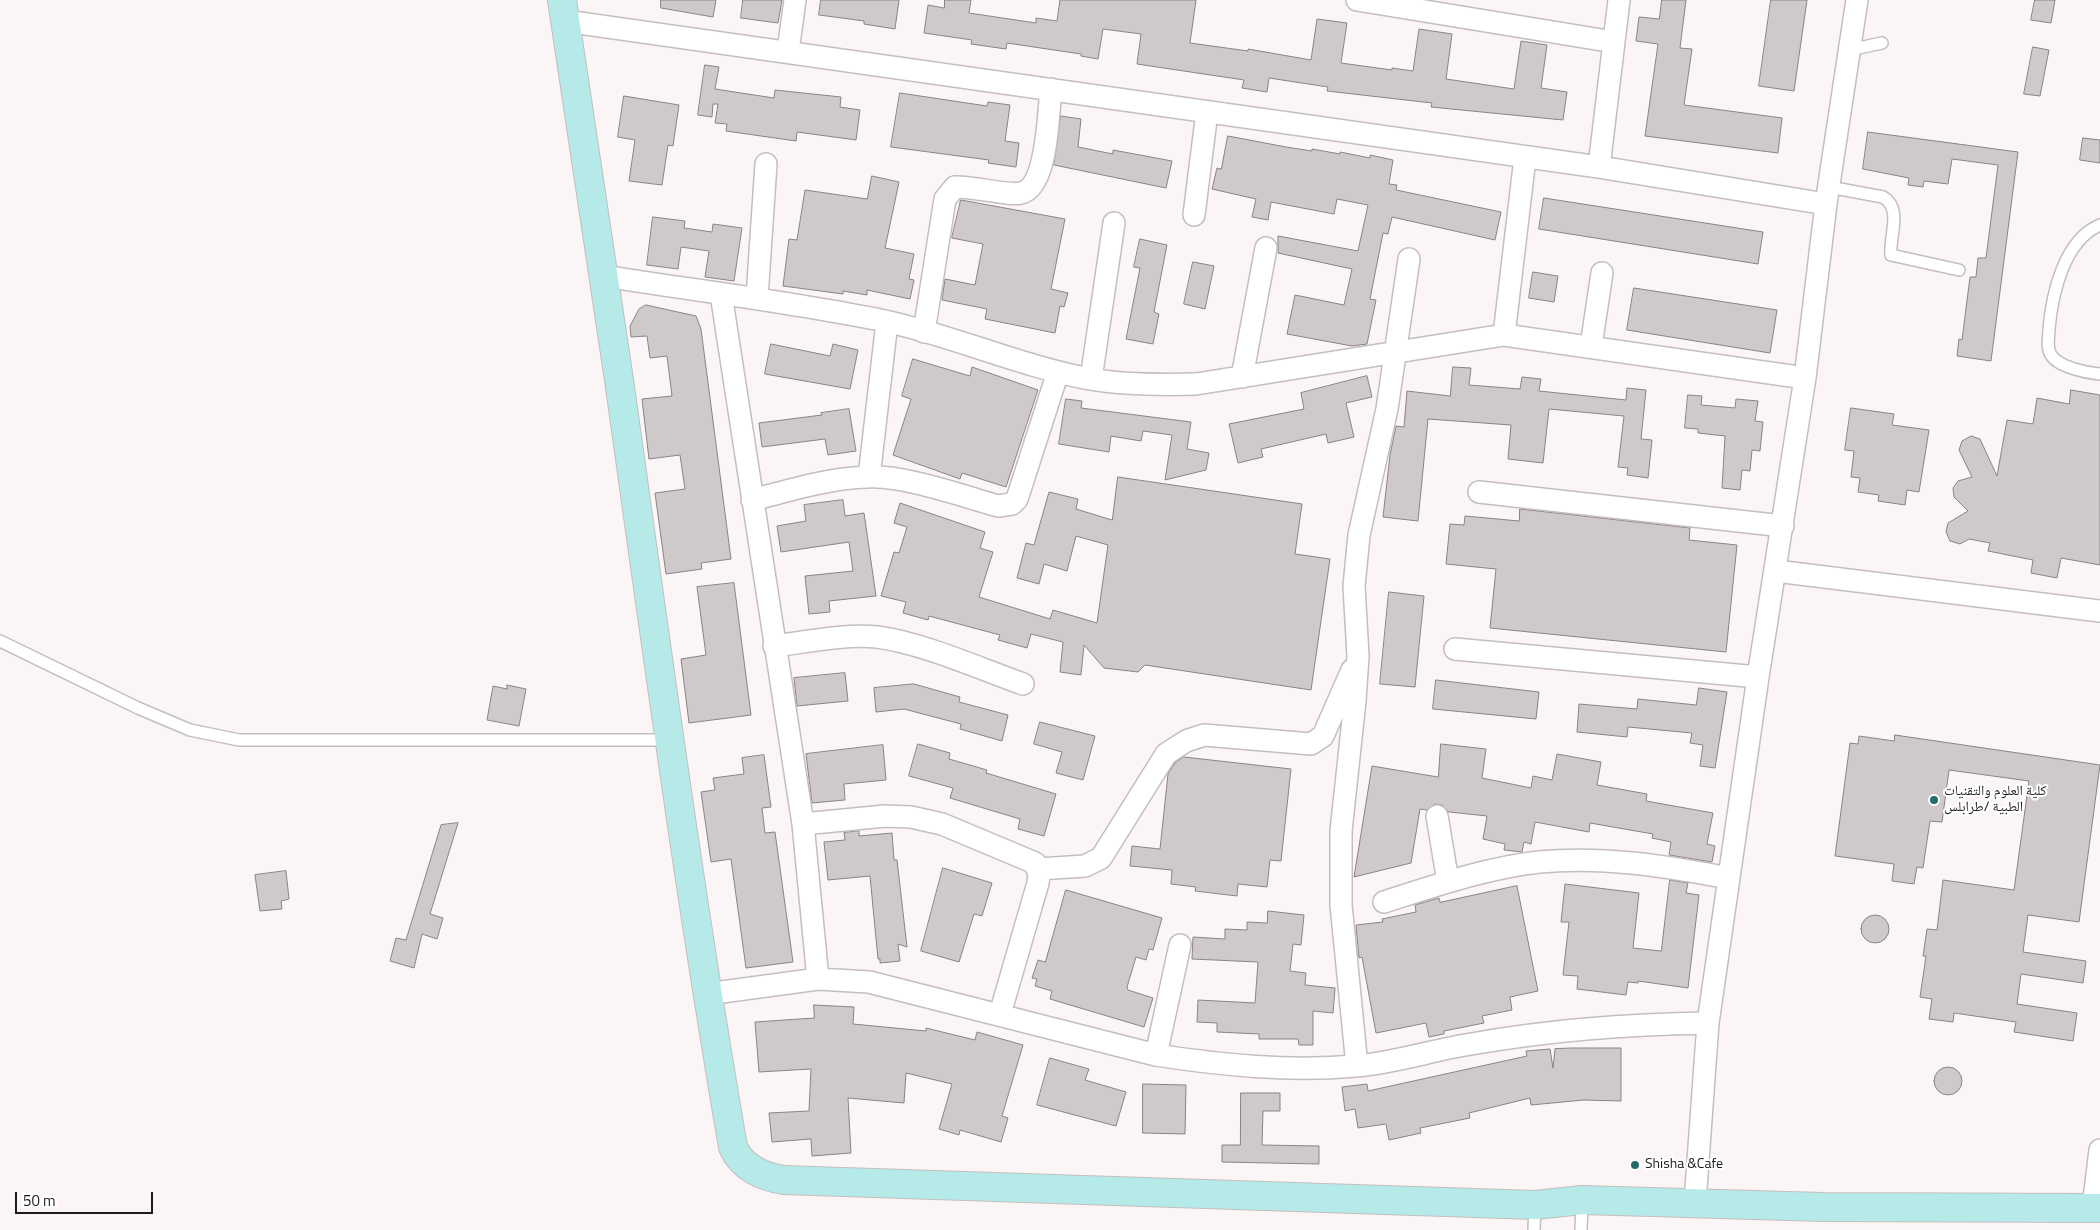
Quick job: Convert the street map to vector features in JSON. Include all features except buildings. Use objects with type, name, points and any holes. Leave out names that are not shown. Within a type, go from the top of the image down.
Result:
[{"type":"street","points":[[788,51],[795,0]]},
{"type":"street","points":[[1358,0],[1390,2],[1614,42]]},
{"type":"street","points":[[1599,167],[1620,0]]},
{"type":"street","points":[[1695,1202],[1708,1023],[1758,677],[1784,526],[1828,196],[1857,0]]},
{"type":"street","points":[[1828,196],[1525,158],[788,51],[563,11],[604,276],[707,994],[734,1147],[737,1155],[750,1167],[770,1178],[1535,1217],[1582,1200],[1823,1206],[2096,1207],[2100,1150]]},
{"type":"street","points":[[924,332],[945,199],[954,188],[1020,194],[1033,185],[1042,164],[1051,89]]},
{"type":"street","points":[[1194,215],[1207,112]]},
{"type":"street","points":[[1504,335],[1525,158]]},
{"type":"street","points":[[757,297],[766,164]]},
{"type":"street","points":[[1091,379],[1114,223]]},
{"type":"street","points":[[1242,377],[1266,248]]},
{"type":"street","points":[[1356,1066],[1340,905],[1341,831],[1358,656],[1354,586],[1359,535],[1387,409],[1409,259]]},
{"type":"street","points":[[1591,346],[1602,273]]},
{"type":"street","points":[[604,276],[721,294],[757,297],[887,322],[1058,372],[1091,379],[1146,385],[1196,384],[1504,335],[1805,378]]},
{"type":"street","points":[[721,294],[803,824],[818,979]]},
{"type":"street","points":[[869,476],[887,322]]},
{"type":"street","points":[[752,500],[803,487],[869,476],[900,480],[998,506],[1012,504],[1017,499],[1058,372]]},
{"type":"street","points":[[1479,492],[1784,526]]},
{"type":"street","points":[[1776,570],[2100,611]]},
{"type":"street","points":[[774,646],[848,637],[876,637],[909,644],[1023,684]]},
{"type":"street","points":[[1455,649],[1758,677]]},
{"type":"street","points":[[1038,869],[1086,866],[1101,858],[1166,754],[1186,741],[1204,735],[1311,744],[1323,736],[1358,656]]},
{"type":"street","points":[[803,824],[885,816],[911,817],[942,824],[1028,859],[1035,864],[1038,869],[1038,883],[1000,1014]]},
{"type":"street","points":[[1437,816],[1448,882]]},
{"type":"street","points":[[1384,902],[1448,882],[1539,862],[1602,861],[1669,866],[1728,878]]},
{"type":"street","points":[[1156,1055],[1180,945]]},
{"type":"street","points":[[707,994],[818,979],[869,982],[1156,1055],[1199,1062],[1272,1068],[1356,1066],[1469,1044],[1561,1030],[1628,1024],[1708,1023]]},
{"type":"lane","points":[[1849,50],[1882,43]]},
{"type":"lane","points":[[1828,196],[1883,197],[1891,202],[1895,210],[1890,245],[1891,256],[1959,270]]},
{"type":"lane","points":[[2100,226],[2088,232],[2071,252],[2059,276],[2051,300],[2048,348],[2052,357],[2058,363],[2100,374]]},
{"type":"lane","points":[[0,641],[138,708],[190,730],[239,740],[670,740]]},
{"type":"lane","points":[[1581,1230],[1582,1200]]},
{"type":"place","name":"كلية العلوم والتقنيات الطبية /طرابلس","points":[[1934,800]]},
{"type":"place","name":"Shisha &Cafe","points":[[1635,1165]]}]
